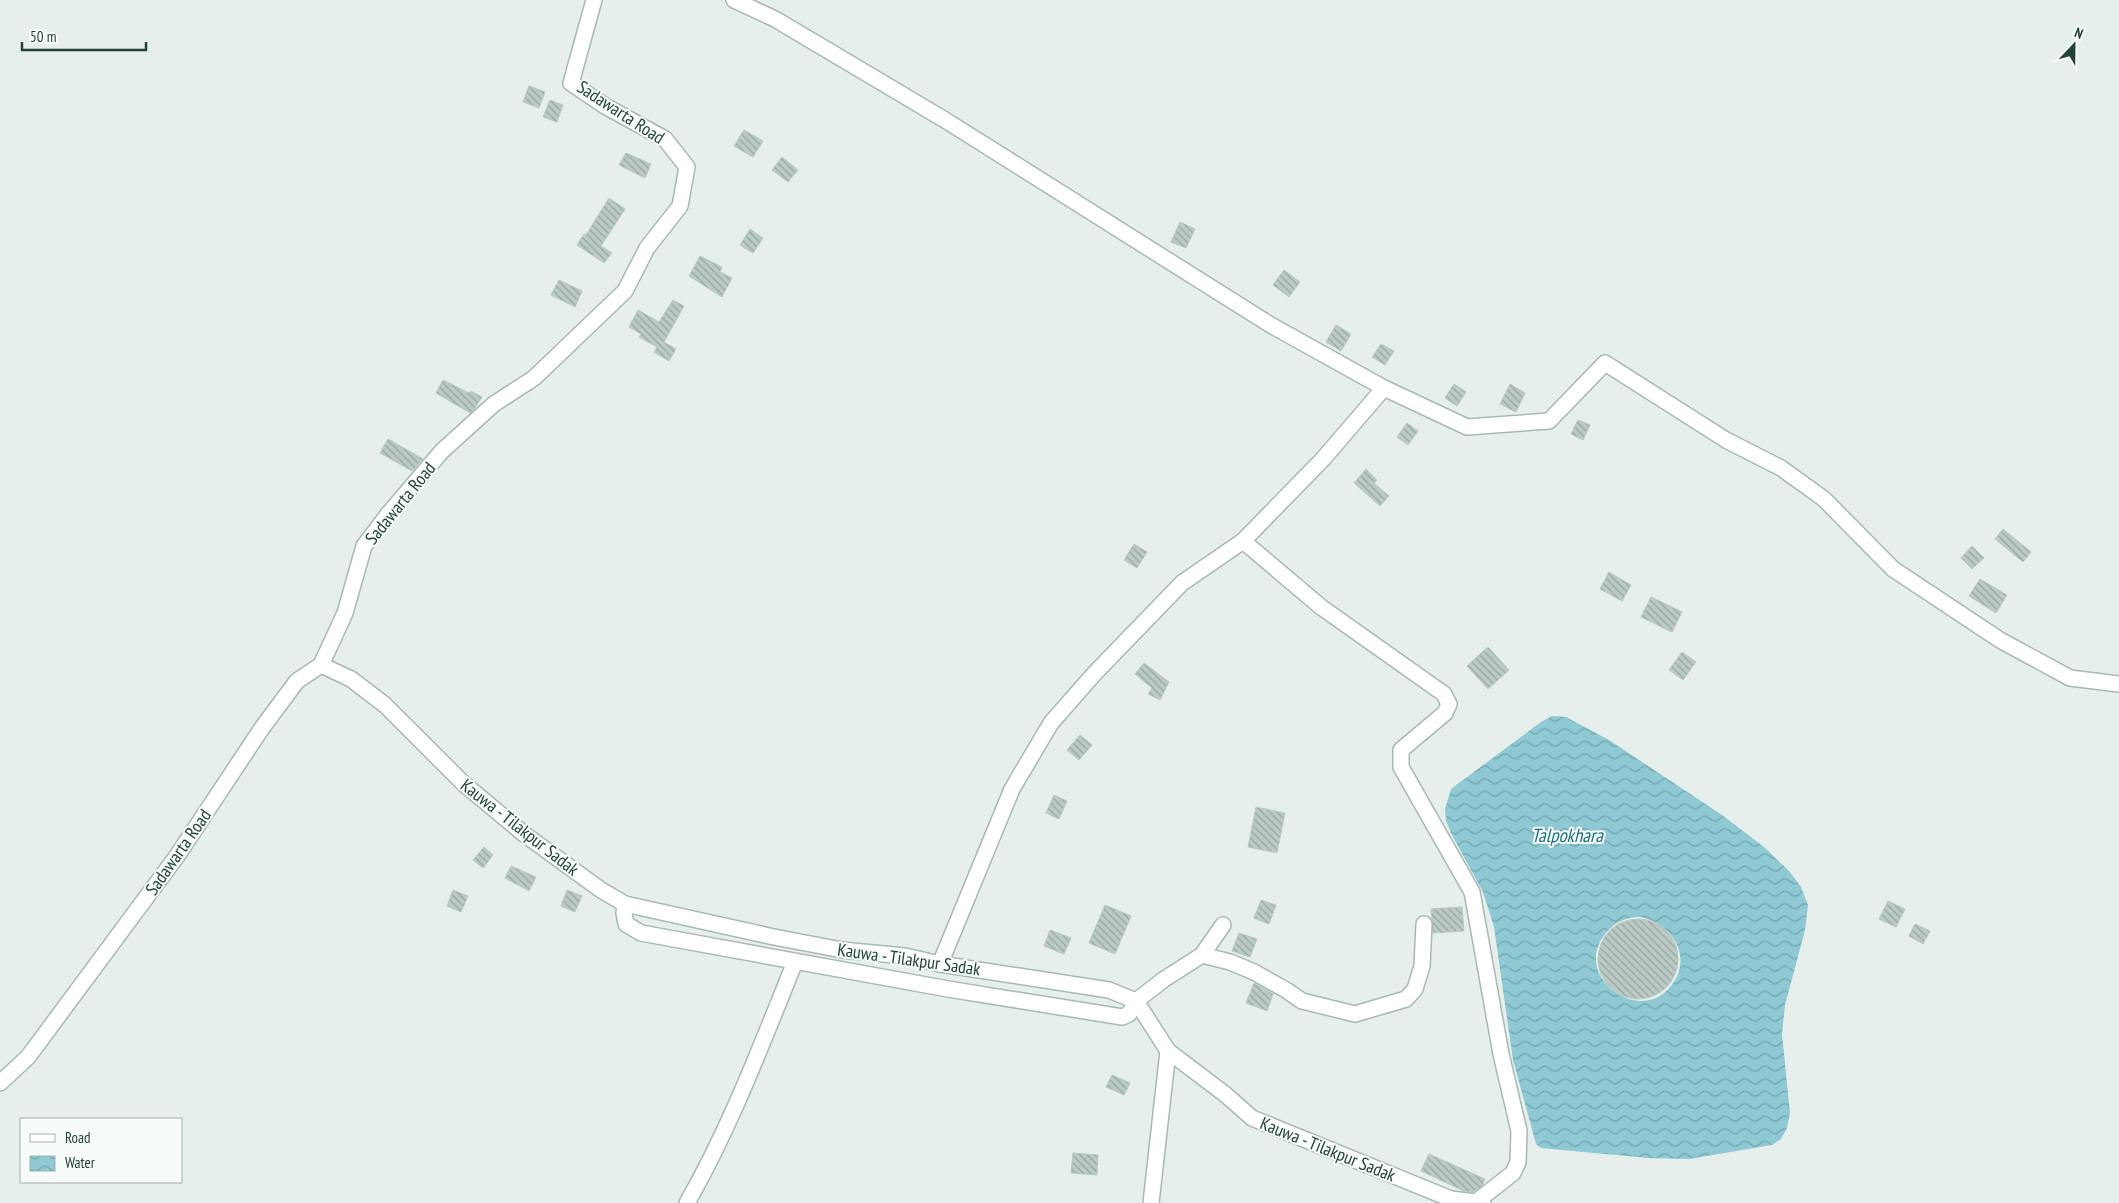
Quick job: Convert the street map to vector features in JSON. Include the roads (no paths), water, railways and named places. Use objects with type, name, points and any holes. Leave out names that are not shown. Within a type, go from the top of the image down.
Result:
[{"type":"street","name":"Sadawarta Road","points":[[0,1083],[28,1057],[177,856],[262,728],[297,681],[321,665],[345,613],[364,546],[389,513],[442,451],[494,404],[534,378],[625,291],[646,248],[680,206],[687,166],[665,139],[605,106],[571,82],[594,0]]},
{"type":"street","points":[[734,0],[775,19],[945,120],[1269,324],[1384,388],[1467,427],[1549,421],[1605,363],[1726,440],[1781,468],[1824,499],[1893,568],[2000,640],[2070,678],[2119,684]]},
{"type":"street","points":[[940,964],[1012,789],[1051,723],[1094,674],[1182,583],[1243,541],[1323,459],[1384,388]]},
{"type":"street","points":[[1243,541],[1321,607],[1444,694],[1449,704],[1445,712],[1401,750],[1401,767],[1472,892],[1501,1054],[1519,1131],[1518,1162],[1513,1172],[1479,1203]]},
{"type":"street","name":"Kauwa - Tilakpur Sadak","points":[[321,665],[351,679],[385,705],[464,784],[524,834],[601,890],[625,904],[842,950],[905,956],[940,964],[1109,990],[1136,1001],[1168,1051],[1252,1118],[1451,1198],[1479,1203]]},
{"type":"street","points":[[625,904],[626,924],[641,933],[948,989],[1122,1017],[1129,1014],[1136,1001],[1163,980],[1202,955],[1223,925]]},
{"type":"street","points":[[1202,955],[1230,962],[1254,972],[1302,1001],[1355,1014],[1406,999],[1415,989],[1422,966],[1424,924]]},
{"type":"street","points":[[687,1203],[705,1171],[762,1046],[795,962]]},
{"type":"street","points":[[1151,1203],[1168,1051]]},
{"type":"water","name":"Talpokhara","points":[[1552,716],[1566,717],[1609,740],[1722,815],[1764,847],[1789,871],[1801,887],[1808,905],[1805,930],[1785,1005],[1782,1034],[1790,1113],[1787,1128],[1781,1139],[1772,1145],[1689,1159],[1648,1158],[1541,1148],[1536,1144],[1513,1060],[1494,927],[1483,892],[1446,821],[1445,809],[1451,789],[1541,722]],"holes":[[[1640,917],[1662,926],[1676,943],[1680,953],[1678,975],[1671,986],[1658,997],[1642,1001],[1627,998],[1613,991],[1602,979],[1596,965],[1597,949],[1606,933],[1621,921]]]}]
